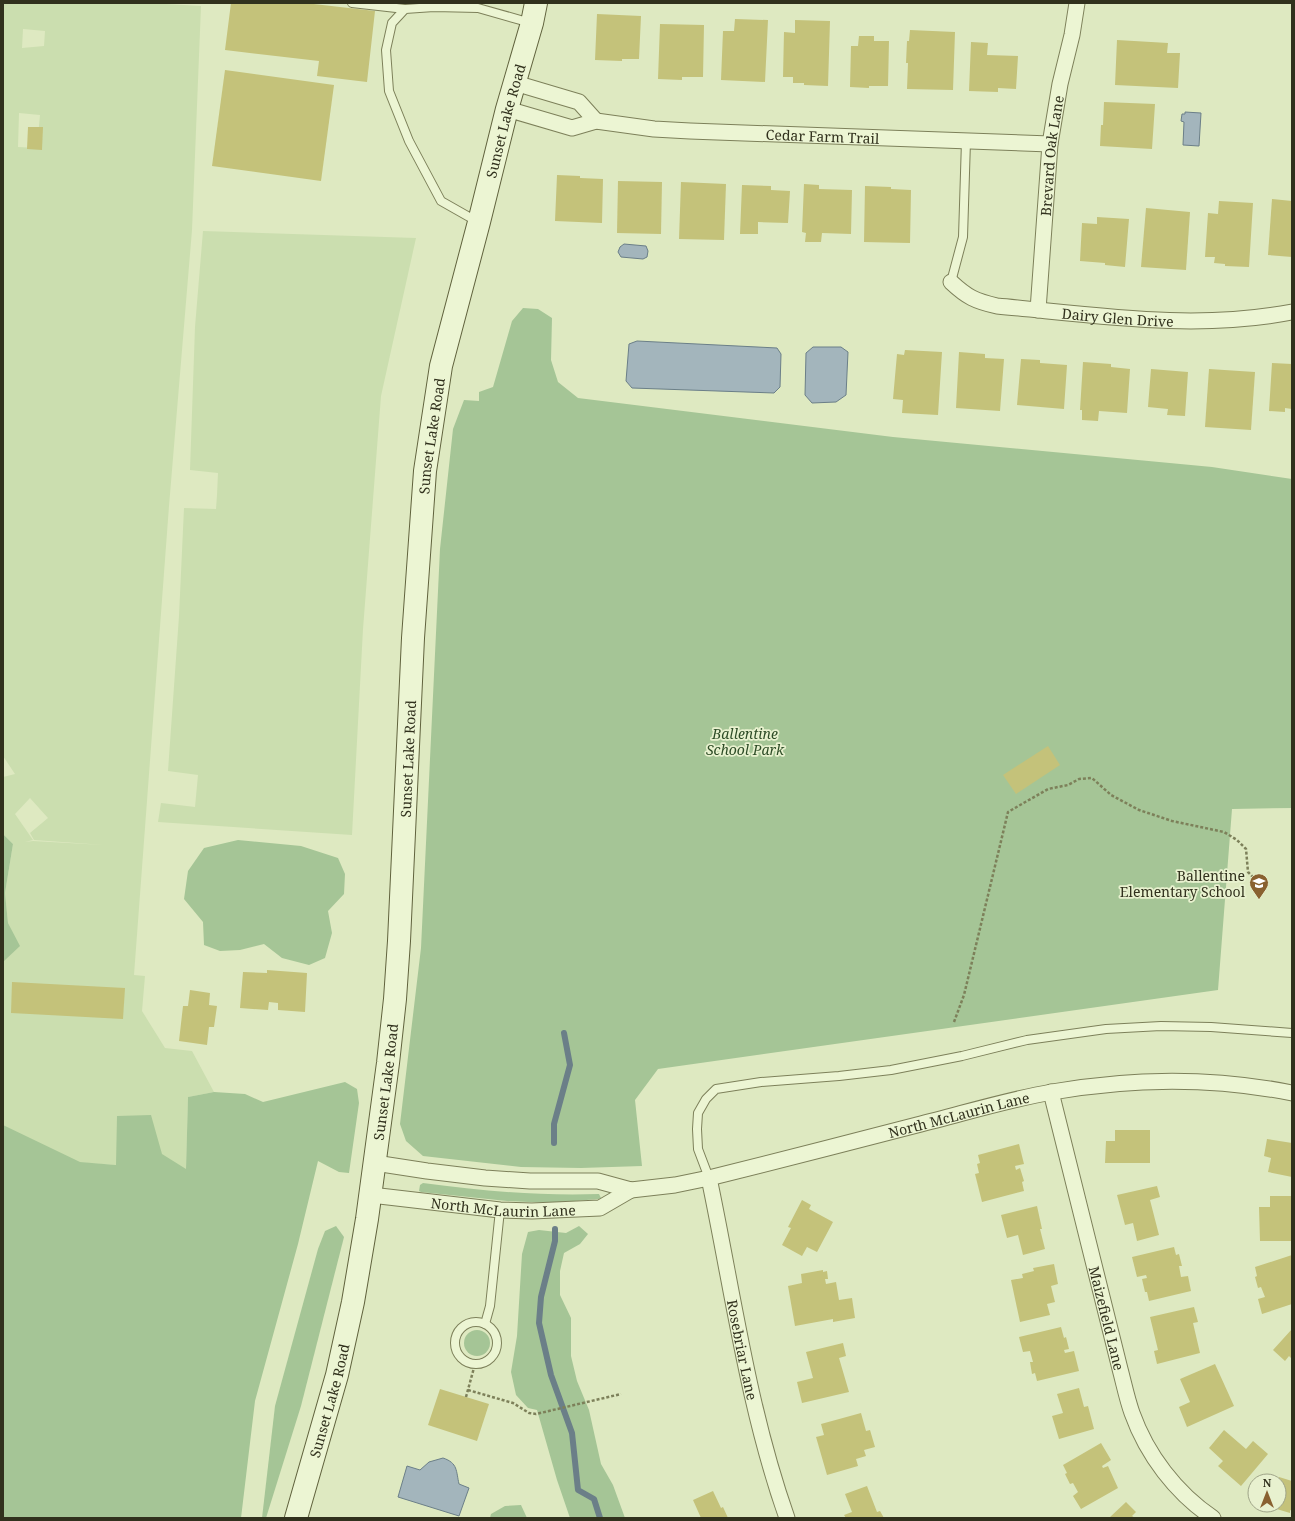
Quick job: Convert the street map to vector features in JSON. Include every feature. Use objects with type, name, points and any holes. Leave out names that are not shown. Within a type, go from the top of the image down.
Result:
[{"type":"main road","name":"Sunset Lake Road","points":[[296,1518],[337,1375],[353,1302],[371,1195],[388,1063],[395,999],[413,638],[425,471],[441,366],[507,109],[534,13]]},
{"type":"street","name":"Brevard Oak Lane","points":[[1038,310],[1050,144],[1060,84],[1072,35],[1077,3]]},
{"type":"street","points":[[515,83],[579,102],[596,121]]},
{"type":"street","name":"Cedar Farm Trail","points":[[507,109],[572,128],[596,121],[654,129],[1050,144]]},
{"type":"street","name":"Dairy Glen Drive","points":[[951,282],[963,294],[981,302],[997,306],[1124,318],[1180,321],[1245,319],[1292,312]]},
{"type":"street","name":"North McLaurin Lane","points":[[375,1163],[485,1178],[530,1181],[598,1181],[631,1190],[675,1185],[709,1178],[1019,1099],[1090,1086],[1141,1082],[1200,1081],[1256,1086],[1292,1093]]},
{"type":"street","name":"Maizefield Lane","points":[[1051,1092],[1132,1414],[1147,1447],[1169,1479],[1197,1507],[1213,1518]]},
{"type":"street","name":"Rosebriar Lane","points":[[709,1178],[759,1426],[776,1487],[787,1518]]},
{"type":"street","name":"North McLaurin Lane","points":[[371,1195],[500,1210],[532,1211],[600,1208],[631,1190]]},
{"type":"lane","points":[[352,3],[405,9],[434,7],[478,8],[534,13]]},
{"type":"lane","points":[[405,9],[392,23],[386,50],[389,91],[409,142],[441,201],[479,222]]},
{"type":"lane","points":[[951,282],[963,237],[966,141]]},
{"type":"lane","points":[[709,1178],[698,1149],[698,1113],[706,1099],[716,1089],[761,1082],[891,1070],[962,1056],[1027,1040],[1106,1030],[1161,1026],[1211,1027],[1292,1033]]},
{"type":"lane","points":[[485,1324],[490,1306],[500,1210]]},
{"type":"lane","points":[[475,1321],[489,1326],[495,1331],[497,1347],[489,1360],[475,1364],[462,1358],[457,1352],[455,1338],[463,1326],[475,1321]]},
{"type":"path","points":[[954,1022],[964,995],[1008,812],[1048,788],[1068,785],[1079,780],[1092,778],[1111,795],[1139,810],[1172,821],[1224,832],[1237,840],[1246,849],[1248,872],[1259,883]]},
{"type":"path","points":[[466,1397],[475,1364]]},
{"type":"path","points":[[468,1390],[513,1403],[529,1413],[536,1414],[621,1394]]},
{"type":"green space","points":[[3,3],[149,3],[201,6],[192,230],[169,506],[134,975],[145,976],[142,1011],[165,1048],[192,1051],[214,1092],[188,1097],[186,1170],[3,1157],[3,961],[19,946],[8,923],[5,893],[13,844],[3,834],[3,777],[15,774],[3,756]],"holes":[[[23,29],[45,31],[44,46],[22,48]],[[19,113],[40,115],[37,148],[18,147]],[[30,798],[48,818],[30,833],[34,840],[104,845],[33,841],[25,842],[33,840],[15,814]]]},
{"type":"green space","points":[[203,231],[416,238],[381,396],[363,629],[352,835],[158,822],[161,803],[195,807],[198,775],[168,771],[179,616],[184,508],[216,509],[217,495],[218,473],[190,470],[195,327]]},
{"type":"green space","name":"Ballentine School Park","points":[[523,308],[538,309],[552,318],[551,360],[558,382],[578,398],[893,437],[1212,467],[1292,479],[1292,808],[1232,809],[1218,990],[658,1069],[635,1100],[642,1166],[581,1168],[521,1167],[423,1156],[406,1141],[400,1124],[421,948],[440,549],[453,429],[464,400],[479,401],[479,392],[493,387],[512,321]]},
{"type":"green space","points":[[3,834],[13,844],[5,893],[8,923],[20,946],[4,961]]},
{"type":"green space","points":[[238,840],[301,846],[338,858],[345,874],[344,894],[328,911],[332,933],[325,958],[309,965],[282,958],[264,944],[240,950],[220,951],[204,945],[203,922],[184,899],[188,871],[204,848]]},
{"type":"green space","points":[[345,1082],[357,1089],[359,1103],[349,1173],[339,1172],[318,1161],[298,1244],[255,1401],[241,1518],[3,1518],[3,1125],[80,1162],[116,1165],[117,1116],[151,1115],[162,1154],[186,1169],[188,1097],[214,1092],[245,1094],[263,1102]]},
{"type":"green space","points":[[423,1183],[511,1192],[599,1194],[601,1198],[549,1203],[507,1201],[421,1192],[419,1191],[420,1185]]},
{"type":"green space","points":[[336,1226],[344,1237],[301,1406],[266,1518],[262,1518],[275,1406],[318,1249],[325,1231]]},
{"type":"green space","points":[[579,1226],[588,1234],[580,1244],[564,1253],[560,1271],[560,1295],[571,1318],[571,1356],[577,1381],[589,1410],[601,1464],[613,1485],[625,1518],[570,1518],[557,1480],[537,1410],[528,1408],[516,1395],[511,1372],[517,1336],[522,1254],[528,1232],[539,1230],[566,1233]]},
{"type":"green space","points":[[477,1330],[486,1334],[490,1343],[486,1352],[477,1356],[468,1352],[464,1343],[468,1334]]},
{"type":"green space","points":[[521,1505],[527,1518],[490,1518],[491,1514],[505,1506]]},
{"type":"shaded area","points":[[1185,112],[1201,113],[1199,146],[1183,145],[1184,122],[1181,121],[1182,114],[1185,114]]},
{"type":"shaded area","points":[[624,244],[646,246],[648,251],[647,257],[643,259],[621,257],[618,252],[620,247]]},
{"type":"shaded area","points":[[637,341],[777,348],[781,354],[780,387],[774,393],[632,388],[626,381],[629,344]]},
{"type":"shaded area","points":[[813,347],[841,347],[848,352],[846,395],[836,402],[812,403],[805,395],[806,353]]},
{"type":"shaded area","points":[[443,1458],[451,1462],[456,1468],[459,1484],[469,1488],[459,1516],[398,1497],[407,1466],[420,1470],[429,1462]]},
{"type":"building","points":[[231,3],[305,3],[375,11],[367,82],[317,76],[319,61],[225,50]]},
{"type":"building","points":[[597,14],[641,16],[639,59],[622,59],[622,61],[595,60]]},
{"type":"building","points":[[735,19],[768,20],[765,82],[721,80],[723,31],[734,31]]},
{"type":"building","points":[[795,20],[830,21],[828,86],[793,83],[793,77],[783,77],[784,32],[795,33]]},
{"type":"building","points":[[660,24],[704,25],[703,77],[682,77],[682,80],[658,79]]},
{"type":"building","points":[[910,30],[955,32],[953,90],[907,89],[907,41],[909,41]]},
{"type":"building","points":[[859,36],[874,36],[874,41],[889,41],[888,86],[869,86],[869,88],[850,87],[851,46],[858,46]]},
{"type":"building","points":[[1117,40],[1168,43],[1167,53],[1180,53],[1178,88],[1115,85]]},
{"type":"building","points":[[971,42],[988,43],[987,55],[1018,56],[1016,89],[998,88],[998,92],[969,91]]},
{"type":"building","points":[[225,70],[334,85],[321,181],[212,166]]},
{"type":"building","points":[[1104,102],[1155,104],[1152,149],[1100,146]]},
{"type":"building","points":[[28,127],[43,127],[42,150],[27,149]]},
{"type":"building","points":[[557,175],[603,179],[602,223],[555,221]]},
{"type":"building","points":[[618,181],[662,182],[661,234],[617,233]]},
{"type":"building","points":[[681,182],[726,184],[724,240],[679,239]]},
{"type":"building","points":[[804,184],[819,185],[819,189],[852,190],[851,234],[822,233],[821,242],[805,242],[806,233],[802,232]]},
{"type":"building","points":[[742,185],[771,186],[771,190],[790,191],[788,223],[758,222],[758,234],[740,234]]},
{"type":"building","points":[[865,186],[891,187],[891,189],[911,190],[910,243],[864,242]]},
{"type":"building","points":[[1272,199],[1292,201],[1292,257],[1268,255]]},
{"type":"building","points":[[1219,201],[1253,203],[1249,267],[1225,266],[1225,264],[1214,263],[1215,257],[1205,257],[1208,213],[1218,214]]},
{"type":"building","points":[[1146,208],[1190,212],[1186,270],[1141,267]]},
{"type":"building","points":[[1097,217],[1129,219],[1125,267],[1105,265],[1105,263],[1080,261],[1082,223],[1097,224]]},
{"type":"building","points":[[905,350],[942,352],[938,415],[902,413],[903,400],[893,399],[897,354],[904,355]]},
{"type":"building","points":[[959,352],[985,354],[985,358],[1004,359],[1000,411],[956,408]]},
{"type":"building","points":[[1021,359],[1040,360],[1040,363],[1067,365],[1064,409],[1017,405]]},
{"type":"building","points":[[1083,362],[1111,364],[1111,367],[1130,369],[1127,413],[1099,411],[1098,421],[1082,420],[1082,410],[1080,410]]},
{"type":"building","points":[[1272,363],[1292,364],[1292,409],[1285,408],[1285,412],[1269,411]]},
{"type":"building","points":[[1151,369],[1188,372],[1185,416],[1167,415],[1168,409],[1148,407]]},
{"type":"building","points":[[1209,369],[1255,372],[1251,430],[1205,427]]},
{"type":"building","points":[[1048,746],[1060,765],[1016,794],[1003,775]]},
{"type":"building","points":[[267,970],[307,973],[305,1012],[278,1010],[278,1003],[269,1002],[268,1010],[240,1008],[243,972],[267,973]]},
{"type":"building","points":[[12,982],[125,988],[123,1019],[11,1013]]},
{"type":"building","points":[[190,990],[210,993],[209,1005],[217,1006],[214,1027],[209,1027],[207,1045],[179,1041],[183,1006],[188,1006]]},
{"type":"building","points":[[1115,1130],[1150,1130],[1150,1163],[1105,1163],[1106,1141],[1115,1141]]},
{"type":"building","points":[[1267,1139],[1292,1143],[1292,1177],[1268,1172],[1271,1158],[1264,1156]]},
{"type":"building","points":[[1019,1144],[1024,1164],[1015,1166],[1016,1170],[1020,1168],[1024,1181],[1022,1182],[1024,1191],[982,1202],[975,1174],[979,1173],[977,1164],[980,1163],[978,1155]]},
{"type":"building","points":[[1157,1186],[1160,1197],[1150,1200],[1159,1235],[1137,1241],[1133,1223],[1125,1225],[1117,1195]]},
{"type":"building","points":[[1270,1196],[1292,1196],[1292,1241],[1260,1241],[1259,1207],[1270,1207]]},
{"type":"building","points":[[802,1200],[811,1205],[809,1209],[833,1222],[817,1252],[807,1247],[802,1256],[782,1245],[791,1228],[788,1227]]},
{"type":"building","points":[[1037,1206],[1042,1229],[1040,1229],[1045,1249],[1023,1255],[1018,1235],[1007,1238],[1001,1215]]},
{"type":"building","points":[[1174,1247],[1176,1255],[1179,1254],[1182,1266],[1179,1266],[1181,1277],[1188,1276],[1191,1291],[1149,1301],[1142,1279],[1147,1278],[1146,1275],[1137,1277],[1132,1257]]},
{"type":"building","points":[[1292,1255],[1292,1304],[1262,1314],[1258,1299],[1265,1297],[1261,1287],[1258,1288],[1255,1277],[1257,1276],[1255,1267]]},
{"type":"building","points":[[1054,1264],[1058,1284],[1051,1286],[1055,1302],[1047,1304],[1050,1315],[1020,1322],[1011,1280],[1023,1278],[1022,1274],[1034,1271],[1033,1268]]},
{"type":"building","points":[[823,1270],[823,1272],[827,1271],[828,1279],[825,1279],[826,1284],[836,1282],[839,1300],[852,1298],[855,1318],[833,1322],[833,1319],[795,1326],[788,1286],[802,1283],[801,1274]]},
{"type":"building","points":[[1194,1307],[1198,1322],[1193,1323],[1200,1353],[1157,1364],[1154,1351],[1158,1350],[1150,1317]]},
{"type":"building","points":[[1061,1327],[1064,1338],[1066,1337],[1069,1349],[1064,1350],[1065,1353],[1074,1351],[1079,1371],[1037,1381],[1035,1373],[1032,1374],[1030,1362],[1033,1362],[1030,1351],[1023,1352],[1019,1337]]},
{"type":"building","points":[[1292,1329],[1292,1359],[1289,1356],[1285,1361],[1273,1350]]},
{"type":"building","points":[[843,1343],[846,1356],[839,1358],[849,1392],[802,1403],[797,1382],[813,1378],[806,1352]]},
{"type":"building","points":[[1215,1364],[1234,1406],[1187,1427],[1179,1407],[1190,1402],[1180,1379]]},
{"type":"building","points":[[1079,1388],[1084,1407],[1088,1406],[1094,1429],[1059,1439],[1052,1416],[1063,1413],[1057,1394]]},
{"type":"building","points":[[440,1389],[489,1404],[477,1441],[428,1425]]},
{"type":"building","points":[[861,1413],[866,1431],[870,1430],[875,1447],[864,1450],[866,1456],[856,1459],[858,1466],[827,1475],[816,1437],[824,1435],[821,1424]]},
{"type":"building","points":[[1224,1430],[1246,1449],[1253,1441],[1268,1454],[1252,1473],[1247,1473],[1247,1479],[1241,1486],[1218,1466],[1223,1461],[1209,1448]]},
{"type":"building","points":[[1101,1443],[1111,1460],[1102,1466],[1103,1468],[1108,1466],[1118,1488],[1081,1509],[1073,1496],[1078,1492],[1073,1483],[1070,1484],[1065,1474],[1067,1473],[1063,1465]]},
{"type":"building","points":[[1287,1479],[1292,1481],[1292,1511],[1290,1510],[1290,1513],[1287,1512]]},
{"type":"building","points":[[867,1486],[877,1512],[880,1511],[884,1518],[846,1518],[844,1515],[852,1512],[845,1494]]},
{"type":"building","points":[[713,1491],[721,1508],[723,1507],[728,1518],[701,1518],[693,1500]]},
{"type":"building","points":[[1126,1502],[1136,1512],[1132,1516],[1135,1518],[1109,1518]]},
{"type":"waterway","points":[[554,1143],[554,1124],[570,1065],[564,1033]]},
{"type":"waterway","points":[[555,1229],[555,1241],[541,1297],[539,1323],[551,1375],[572,1433],[578,1490],[594,1499],[600,1518]]},
{"type":"place","name":"Ballentine Elementary School","points":[[1259,900]]}]
